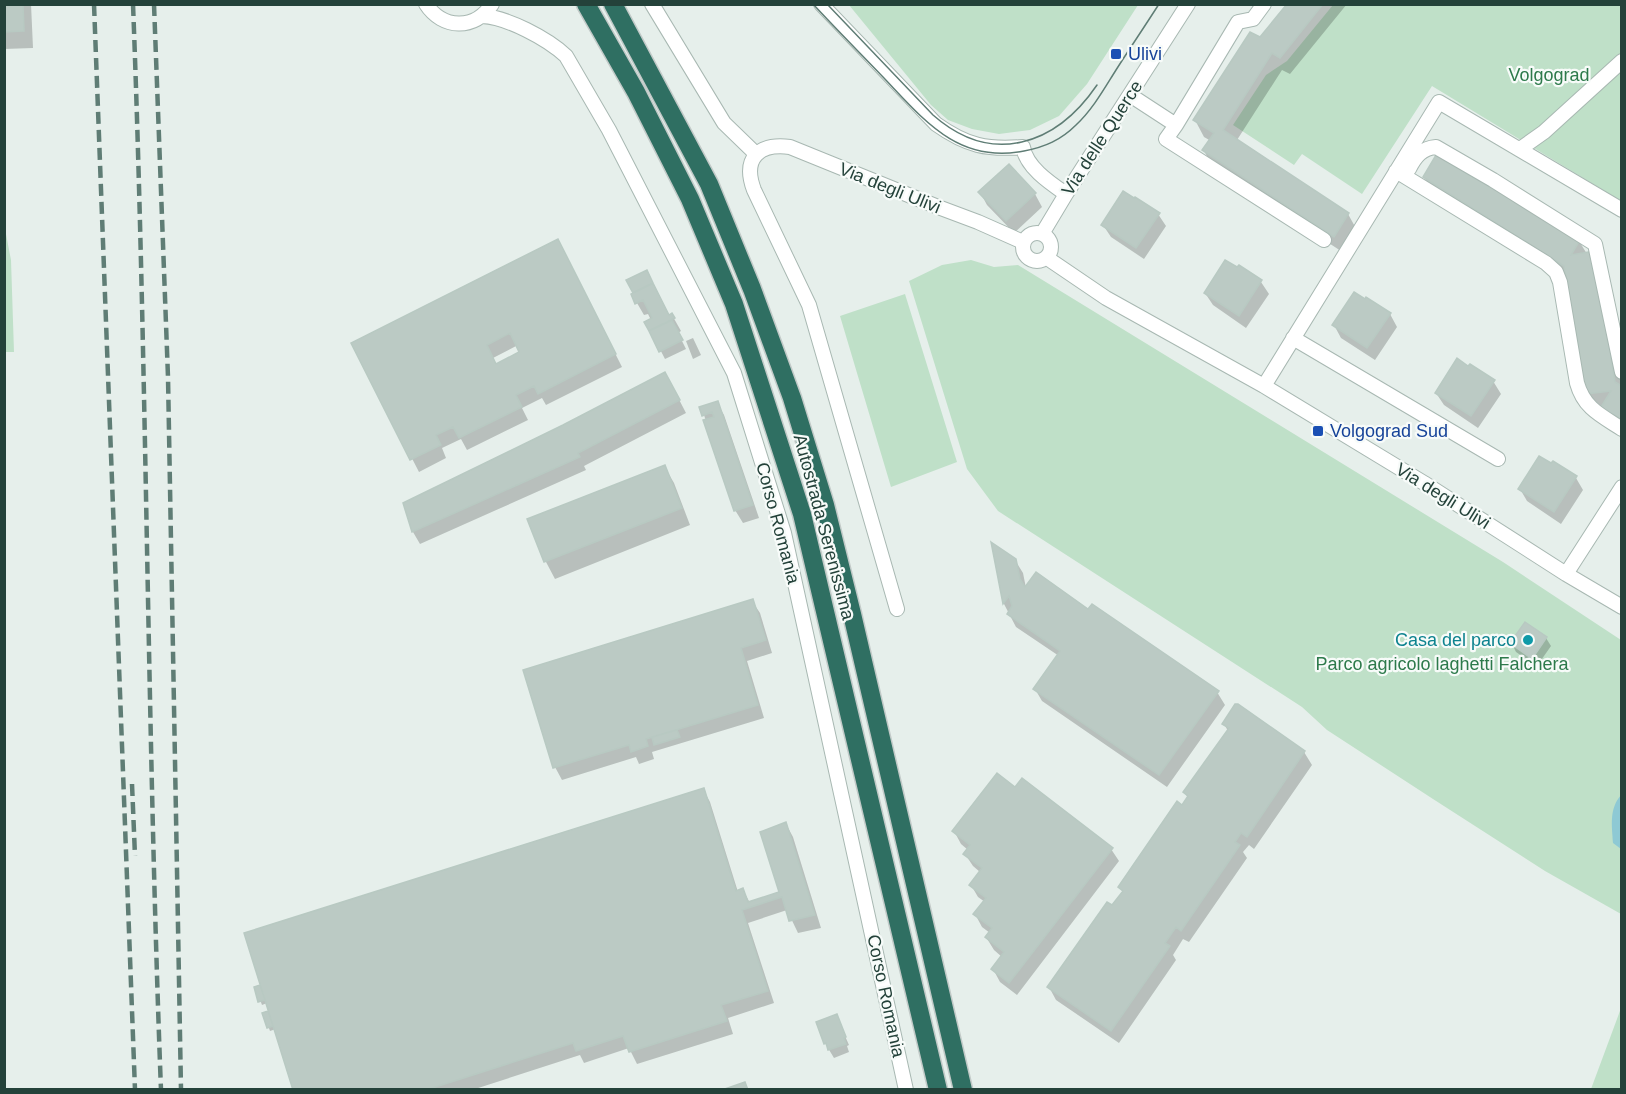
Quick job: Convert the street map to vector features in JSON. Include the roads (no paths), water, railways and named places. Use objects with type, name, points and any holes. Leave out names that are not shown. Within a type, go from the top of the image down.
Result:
[{"type":"highway","name":"Autostrada Serenissima","points":[[586,4],[636,92],[690,199],[734,304],[752,357],[802,514],[938,1089]]},
{"type":"highway","name":"Autostrada Serenissima","points":[[614,4],[709,184],[752,289],[792,398],[825,505],[852,614],[963,1089]]},
{"type":"street","points":[[426,5],[439,19],[448,23],[466,24],[482,16],[492,4]]},
{"type":"street","name":"Corso Romania","points":[[498,4],[510,21]]},
{"type":"street","points":[[652,4],[724,123],[756,154],[749,168],[750,180],[809,305],[897,609]]},
{"type":"street","points":[[821,4],[936,124],[958,138],[984,147],[998,149],[1023,147],[1028,162],[1052,185],[1066,194]]},
{"type":"street","name":"Via delle Querce","points":[[1042,234],[1188,4]]},
{"type":"street","points":[[1264,4],[1253,19],[1238,22],[1166,138],[1324,240]]},
{"type":"street","name":"Corso Romania","points":[[482,16],[510,21],[558,48],[566,56],[609,130],[734,374],[784,533],[906,1089]]},
{"type":"street","points":[[1520,149],[1544,132],[1622,62]]},
{"type":"street","points":[[1130,95],[1176,125]]},
{"type":"street","points":[[1264,386],[1401,173],[1439,102],[1622,210]]},
{"type":"street","name":"Via degli Ulivi","points":[[756,154],[768,147],[790,147],[1023,242]]},
{"type":"street","points":[[1401,173],[1416,156],[1428,148],[1436,147],[1595,244],[1622,372]]},
{"type":"street","points":[[1401,173],[1546,263],[1556,272],[1560,282],[1581,397],[1588,406],[1622,429]]},
{"type":"street","name":"Via delle Querce","points":[[1054,212],[1055,244],[1063,269]]},
{"type":"street","points":[[1035,233],[1042,234],[1051,244],[1051,252],[1047,258],[1032,261],[1026,256],[1023,242],[1035,233]]},
{"type":"street","name":"Via degli Ulivi","points":[[1047,258],[1106,298],[1264,386],[1622,607]]},
{"type":"street","points":[[1293,338],[1498,459]]},
{"type":"street","points":[[1566,573],[1622,487]]},
{"type":"water","points":[[1621,795],[1621,849],[1613,843],[1612,824],[1613,812]]},
{"type":"tram line","points":[[813,4],[928,123],[961,145],[980,151],[1001,153],[1024,151],[1046,145],[1076,125],[1098,99],[1159,4]]},
{"type":"tram line","points":[[827,4],[933,115],[955,131],[978,141],[1000,144],[1022,142],[1043,135],[1081,106],[1097,85]]},
{"type":"railway","points":[[94,4],[135,1090]]},
{"type":"railway","points":[[133,4],[161,1090]]},
{"type":"railway","points":[[154,4],[168,377],[181,1090]]},
{"type":"railway","points":[[132,784],[135,856]]},
{"type":"place","name":"Ulivi","points":[[1116,54]]},
{"type":"place","name":"Volgograd Sud","points":[[1318,431]]},
{"type":"place","name":"Casa del parco","points":[[1528,640]]},
{"type":"park label","name":"Volgograd","points":[[1549,75]]},
{"type":"park label","name":"Parco agricolo laghetti Falchera","points":[[1442,664]]}]
